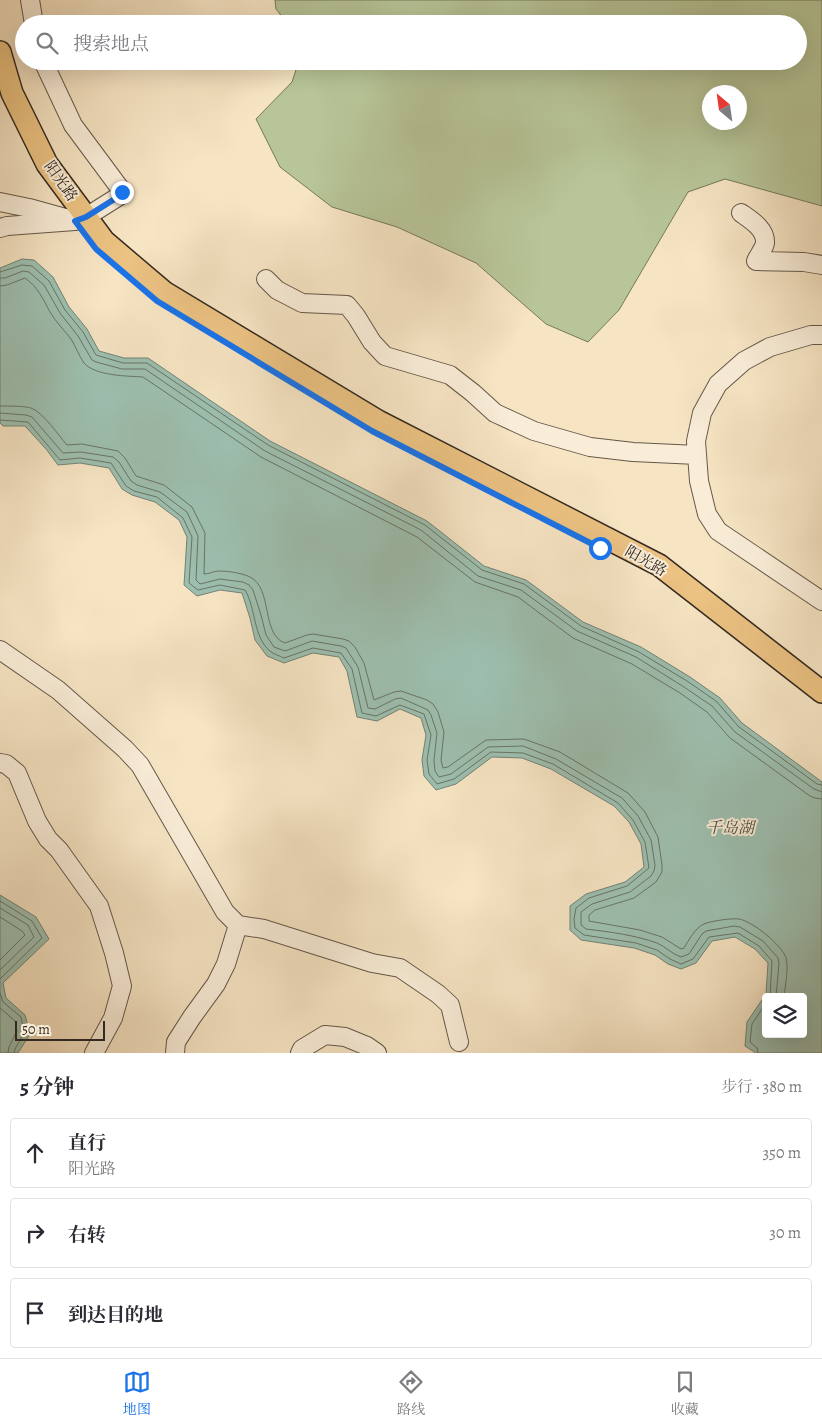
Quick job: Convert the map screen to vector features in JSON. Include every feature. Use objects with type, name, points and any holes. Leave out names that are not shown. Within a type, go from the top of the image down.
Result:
[{"type":"main road","name":"阳光路","points":[[0,52],[3,94],[12,93],[48,164],[81,219],[96,249],[157,301],[372,431],[652,575],[822,706]]},
{"type":"main road","name":"阳光路","points":[[81,219],[104,242],[164,292],[378,421],[659,565],[822,692]]},
{"type":"street","points":[[30,0],[32,15]]},
{"type":"street","points":[[0,228],[81,219],[121,195],[122,191],[72,125],[47,70]]},
{"type":"street","points":[[0,202],[81,219]]},
{"type":"street","points":[[740,213],[756,224],[763,235],[765,244],[756,262],[804,262],[822,265]]},
{"type":"street","points":[[266,279],[277,290],[302,303],[347,305],[372,342],[385,356],[450,375],[495,413],[534,431],[590,447],[633,452],[697,455]]},
{"type":"street","points":[[822,335],[811,335],[770,347],[744,361],[718,384],[702,412],[696,441],[699,481],[707,514],[718,531],[822,601]]},
{"type":"street","points":[[0,650],[58,690],[126,749],[140,765],[225,912],[238,925],[264,929],[372,963],[400,968],[438,994],[450,1005],[459,1042]]},
{"type":"street","points":[[0,763],[6,764],[17,773],[37,821],[48,839],[59,850],[99,906],[122,986],[113,1018],[94,1053]]},
{"type":"street","points":[[175,1053],[176,1042],[216,984],[226,964],[238,925]]},
{"type":"street","points":[[300,1053],[325,1035],[345,1037],[367,1046],[376,1053]]},
{"type":"shaded area","points":[[275,0],[822,0],[822,206],[725,179],[688,192],[619,310],[588,342],[546,324],[476,263],[397,227],[332,207],[280,167],[256,119],[292,82],[296,70],[807,70],[807,15],[281,15],[276,9]]},
{"type":"water","name":"千岛湖","points":[[22,259],[34,260],[53,277],[69,307],[87,329],[99,351],[124,358],[148,358],[270,441],[427,521],[484,566],[526,580],[583,622],[641,647],[720,698],[742,723],[822,782],[822,1053],[756,1053],[745,1046],[747,1022],[762,1000],[762,1038],[807,1038],[807,993],[766,993],[768,963],[755,949],[735,937],[712,941],[696,963],[681,969],[668,964],[655,955],[634,948],[581,940],[570,930],[570,906],[586,894],[625,882],[644,867],[641,844],[629,822],[614,806],[551,769],[522,758],[492,757],[456,784],[436,790],[424,776],[422,760],[426,735],[421,718],[400,709],[377,721],[357,717],[347,671],[339,657],[313,653],[284,663],[267,656],[255,640],[242,593],[220,590],[197,596],[184,585],[187,537],[179,520],[155,502],[132,495],[122,489],[109,468],[80,463],[58,465],[25,426],[3,426],[0,423],[0,268]]},
{"type":"water","points":[[0,895],[36,917],[49,939],[3,983],[6,998],[25,1015],[30,1034],[18,1053],[0,1053]]},
{"type":"route","points":[[122,192],[121,195],[86,217],[75,221],[96,249],[157,301],[372,431],[600,548]]}]
